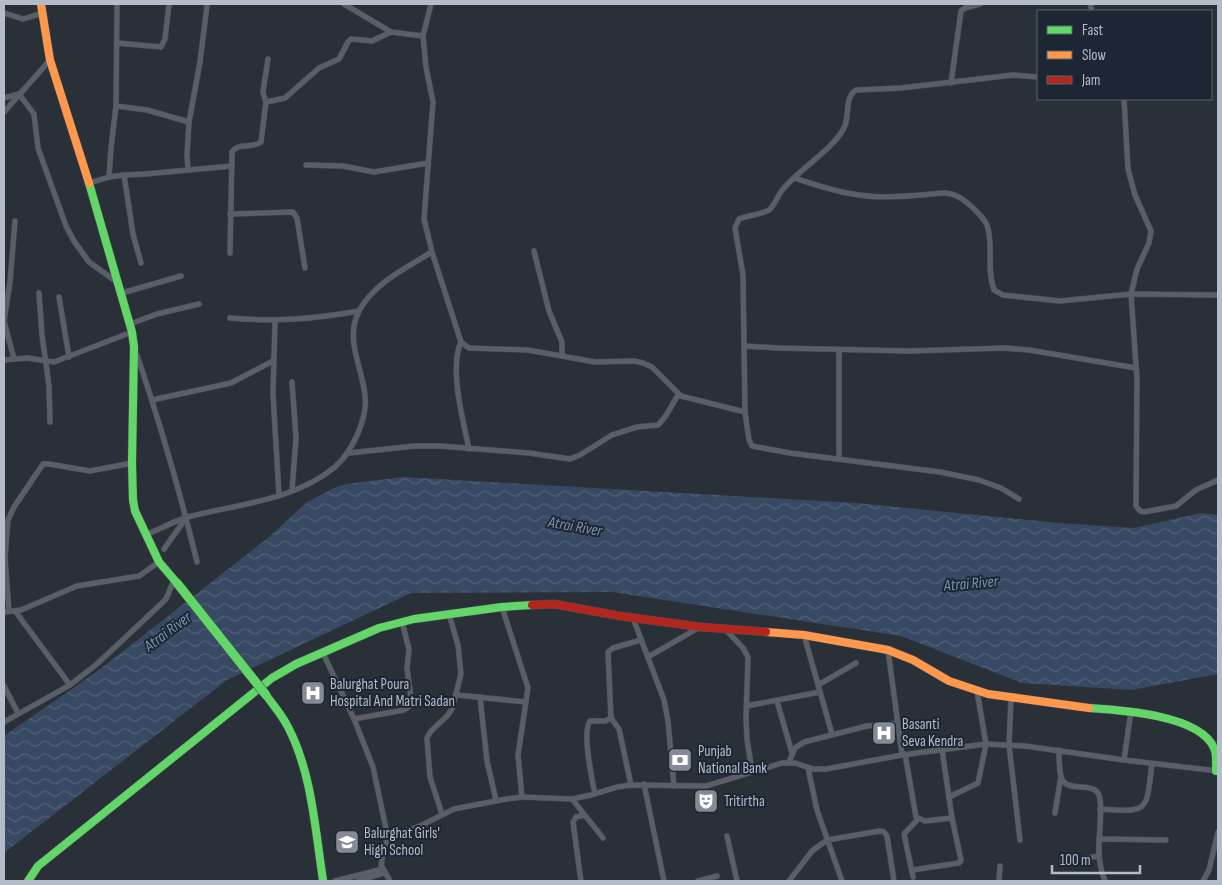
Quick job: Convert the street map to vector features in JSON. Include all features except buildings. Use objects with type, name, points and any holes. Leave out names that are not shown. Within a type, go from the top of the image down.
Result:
[{"type":"street","points":[[109,177],[116,106],[117,4]]},
{"type":"street","points":[[117,43],[161,47],[165,39],[169,4]]},
{"type":"street","points":[[344,4],[391,32],[423,36]]},
{"type":"street","points":[[431,4],[423,36],[426,67],[433,102],[424,219],[432,252],[461,342],[469,348],[528,350],[595,362],[643,362],[652,367],[678,395],[745,412]]},
{"type":"street","points":[[951,83],[961,11],[980,4]]},
{"type":"street","points":[[188,170],[189,122],[200,62],[207,6]]},
{"type":"street","points":[[4,13],[23,19],[42,8],[50,60],[122,293],[134,347],[152,400],[197,562]]},
{"type":"street","points":[[266,102],[285,98],[319,68],[339,59],[351,39],[372,40],[391,32]]},
{"type":"street","points":[[230,253],[234,149],[239,146],[256,146],[261,142],[266,102],[263,89],[268,59]]},
{"type":"street","points":[[4,112],[50,60]]},
{"type":"street","points":[[1019,499],[1001,488],[979,480],[940,472],[790,453],[752,446],[749,440],[745,412],[743,275],[736,225],[739,219],[764,212],[772,207],[778,194],[840,134],[847,120],[850,96],[856,90],[901,88],[1013,75],[1037,77]]},
{"type":"street","points":[[4,98],[19,94]]},
{"type":"street","points":[[19,94],[34,114],[38,148],[66,226],[89,262],[118,282]]},
{"type":"street","points":[[1124,100],[1128,169],[1135,195],[1151,231],[1149,243],[1137,269],[1132,294],[1136,368],[1135,502],[1137,509],[1144,512],[1172,507],[1179,504],[1196,490],[1218,480]]},
{"type":"street","points":[[116,106],[147,110],[189,122]]},
{"type":"street","points":[[306,165],[343,166],[374,172],[428,163]]},
{"type":"street","points":[[89,183],[124,174],[145,174],[232,166]]},
{"type":"street","points":[[124,174],[133,234],[141,263]]},
{"type":"street","points":[[794,178],[828,189],[861,195],[887,197],[945,193],[962,197],[980,215],[986,225],[991,280],[994,290],[998,293],[1060,301],[1132,294],[1218,295]]},
{"type":"street","points":[[230,214],[293,212],[297,218],[305,268]]},
{"type":"street","points":[[14,359],[4,321],[15,221]]},
{"type":"street","points":[[534,251],[549,311],[562,342],[562,356]]},
{"type":"street","points":[[146,535],[186,518],[279,495],[321,477],[333,469],[348,453],[363,420],[366,403],[354,348],[354,330],[359,311],[380,286],[432,252]]},
{"type":"street","points":[[122,293],[181,276]]},
{"type":"street","points":[[39,294],[42,335],[47,362],[50,422]]},
{"type":"street","points":[[59,297],[69,357]]},
{"type":"street","points":[[4,360],[28,358],[47,362],[61,360],[157,314],[200,304]]},
{"type":"street","points":[[230,318],[275,321],[359,311]]},
{"type":"street","points":[[275,321],[273,361],[274,419],[279,495]]},
{"type":"street","points":[[461,342],[458,351],[457,368],[460,404],[469,448]]},
{"type":"street","points":[[744,346],[910,351],[1004,348],[1029,350],[1136,368]]},
{"type":"street","points":[[134,347],[132,463],[135,511],[159,562],[266,695],[291,732],[300,757],[307,788],[324,881]]},
{"type":"street","points":[[839,350],[839,459]]},
{"type":"street","points":[[152,400],[231,383],[273,361]]},
{"type":"street","points":[[292,382],[296,438],[292,490]]},
{"type":"street","points":[[348,453],[415,446],[469,448],[529,453],[566,459],[574,458],[608,436],[637,427],[658,425],[665,418],[678,395]]},
{"type":"street","points":[[70,685],[10,611],[5,558],[8,520],[14,507],[43,464],[90,471],[132,463]]},
{"type":"street","points":[[164,549],[186,518]]},
{"type":"street","points":[[10,611],[77,586],[139,576],[159,562]]},
{"type":"street","points":[[4,722],[70,685],[97,664],[162,604],[176,581]]},
{"type":"street","points":[[28,881],[38,866],[272,678],[296,664],[379,628],[402,622],[502,607],[542,603],[554,604],[633,618],[701,627],[830,639],[888,650],[913,660],[950,681],[977,691],[1082,708],[1131,711],[1192,727],[1206,736],[1215,749],[1217,771],[1152,764],[1059,750],[986,744],[904,754],[826,769],[808,768],[789,762],[752,771],[706,786],[630,785],[572,798],[522,797],[463,806],[442,814],[420,826],[388,838]]},
{"type":"street","points":[[502,607],[528,688],[518,756],[522,797]]},
{"type":"street","points":[[442,814],[430,777],[427,738],[430,730],[447,716],[452,709],[461,674],[461,665],[449,614]]},
{"type":"street","points":[[633,618],[666,706],[674,786]]},
{"type":"street","points":[[354,719],[404,710],[410,706],[409,649],[402,622]]},
{"type":"street","points":[[648,657],[701,627]]},
{"type":"street","points":[[725,629],[743,648],[748,657],[746,706],[752,771]]},
{"type":"street","points":[[804,636],[832,734]]},
{"type":"street","points":[[630,785],[620,729],[611,718],[608,652],[612,648],[641,640]]},
{"type":"street","points":[[888,650],[898,723],[915,813],[918,819],[925,821],[952,818]]},
{"type":"street","points":[[323,653],[354,719],[373,767],[388,838],[381,865],[390,881]]},
{"type":"street","points":[[818,685],[856,663]]},
{"type":"street","points":[[4,686],[18,713]]},
{"type":"street","points":[[949,797],[978,783],[986,744],[977,691]]},
{"type":"street","points":[[746,706],[777,702],[820,692]]},
{"type":"street","points":[[457,695],[526,702]]},
{"type":"street","points":[[480,698],[487,761],[496,800]]},
{"type":"street","points":[[1011,698],[1009,745],[1020,840]]},
{"type":"street","points":[[777,702],[792,753]]},
{"type":"street","points":[[1124,760],[1131,711]]},
{"type":"street","points":[[595,794],[588,756],[587,725],[590,722],[605,721],[611,718]]},
{"type":"street","points":[[789,762],[795,748],[804,742],[875,724],[898,723]]},
{"type":"street","points":[[912,870],[959,863],[961,860],[952,818],[942,749]]},
{"type":"street","points":[[1055,813],[1061,776],[1059,750]]},
{"type":"street","points":[[1100,809],[1131,811],[1143,806],[1147,798],[1152,764]]},
{"type":"street","points":[[808,768],[817,810],[842,881]]},
{"type":"street","points":[[1061,776],[1067,784],[1097,791],[1100,798],[1099,856],[1105,881]]},
{"type":"street","points":[[644,784],[664,881]]},
{"type":"street","points":[[572,798],[604,838]]},
{"type":"street","points":[[581,881],[573,822],[576,818],[584,815]]},
{"type":"street","points":[[913,877],[904,834],[918,819]]},
{"type":"street","points":[[791,880],[812,851],[827,840],[880,831],[884,832],[887,836],[894,881]]},
{"type":"street","points":[[1202,881],[1209,870],[1218,832]]},
{"type":"street","points":[[726,836],[737,881]]},
{"type":"street","points":[[1099,839],[1166,840]]},
{"type":"street","points":[[1062,862],[1099,856]]},
{"type":"street","points":[[999,881],[1000,866]]},
{"type":"street","points":[[335,881],[383,871]]},
{"type":"street","points":[[358,881],[383,871]]},
{"type":"street","points":[[698,881],[717,876]]},
{"type":"water","name":"Atrai River","points":[[403,477],[856,503],[1059,523],[1134,528],[1201,513],[1218,515],[1218,674],[1132,690],[1022,683],[901,636],[612,592],[411,593],[227,680],[4,853],[4,736],[99,670],[269,537],[307,502],[346,484]]},
{"type":"traffic: fast","points":[[89,183],[132,332],[134,347],[132,463],[135,511],[159,562],[177,583]]},
{"type":"traffic: fast","points":[[177,583],[266,695]]},
{"type":"traffic: fast","points":[[28,881],[38,866],[272,678],[296,664],[379,628],[414,619],[502,607],[532,605]]},
{"type":"traffic: fast","points":[[266,695],[288,727],[308,782],[323,880]]},
{"type":"traffic: fast","points":[[1089,708],[1120,710],[1158,716],[1193,728],[1206,737],[1214,748],[1216,771]]},
{"type":"traffic: slow","points":[[41,4],[50,60],[89,183]]},
{"type":"traffic: slow","points":[[766,632],[804,635],[888,650],[913,660],[949,681],[988,694],[1089,708]]},
{"type":"traffic: jam","points":[[532,605],[554,604],[620,616],[701,627],[766,632]]},
{"type":"place","name":"Balurghat Poura Hospital And Matri Sadan","points":[[313,693]]},
{"type":"place","name":"Basanti Seva Kendra","points":[[884,733]]},
{"type":"place","name":"Punjab National Bank","points":[[680,760]]},
{"type":"place","name":"Tritirtha","points":[[706,801]]},
{"type":"place","name":"Balurghat Girls' High School","points":[[347,842]]}]
